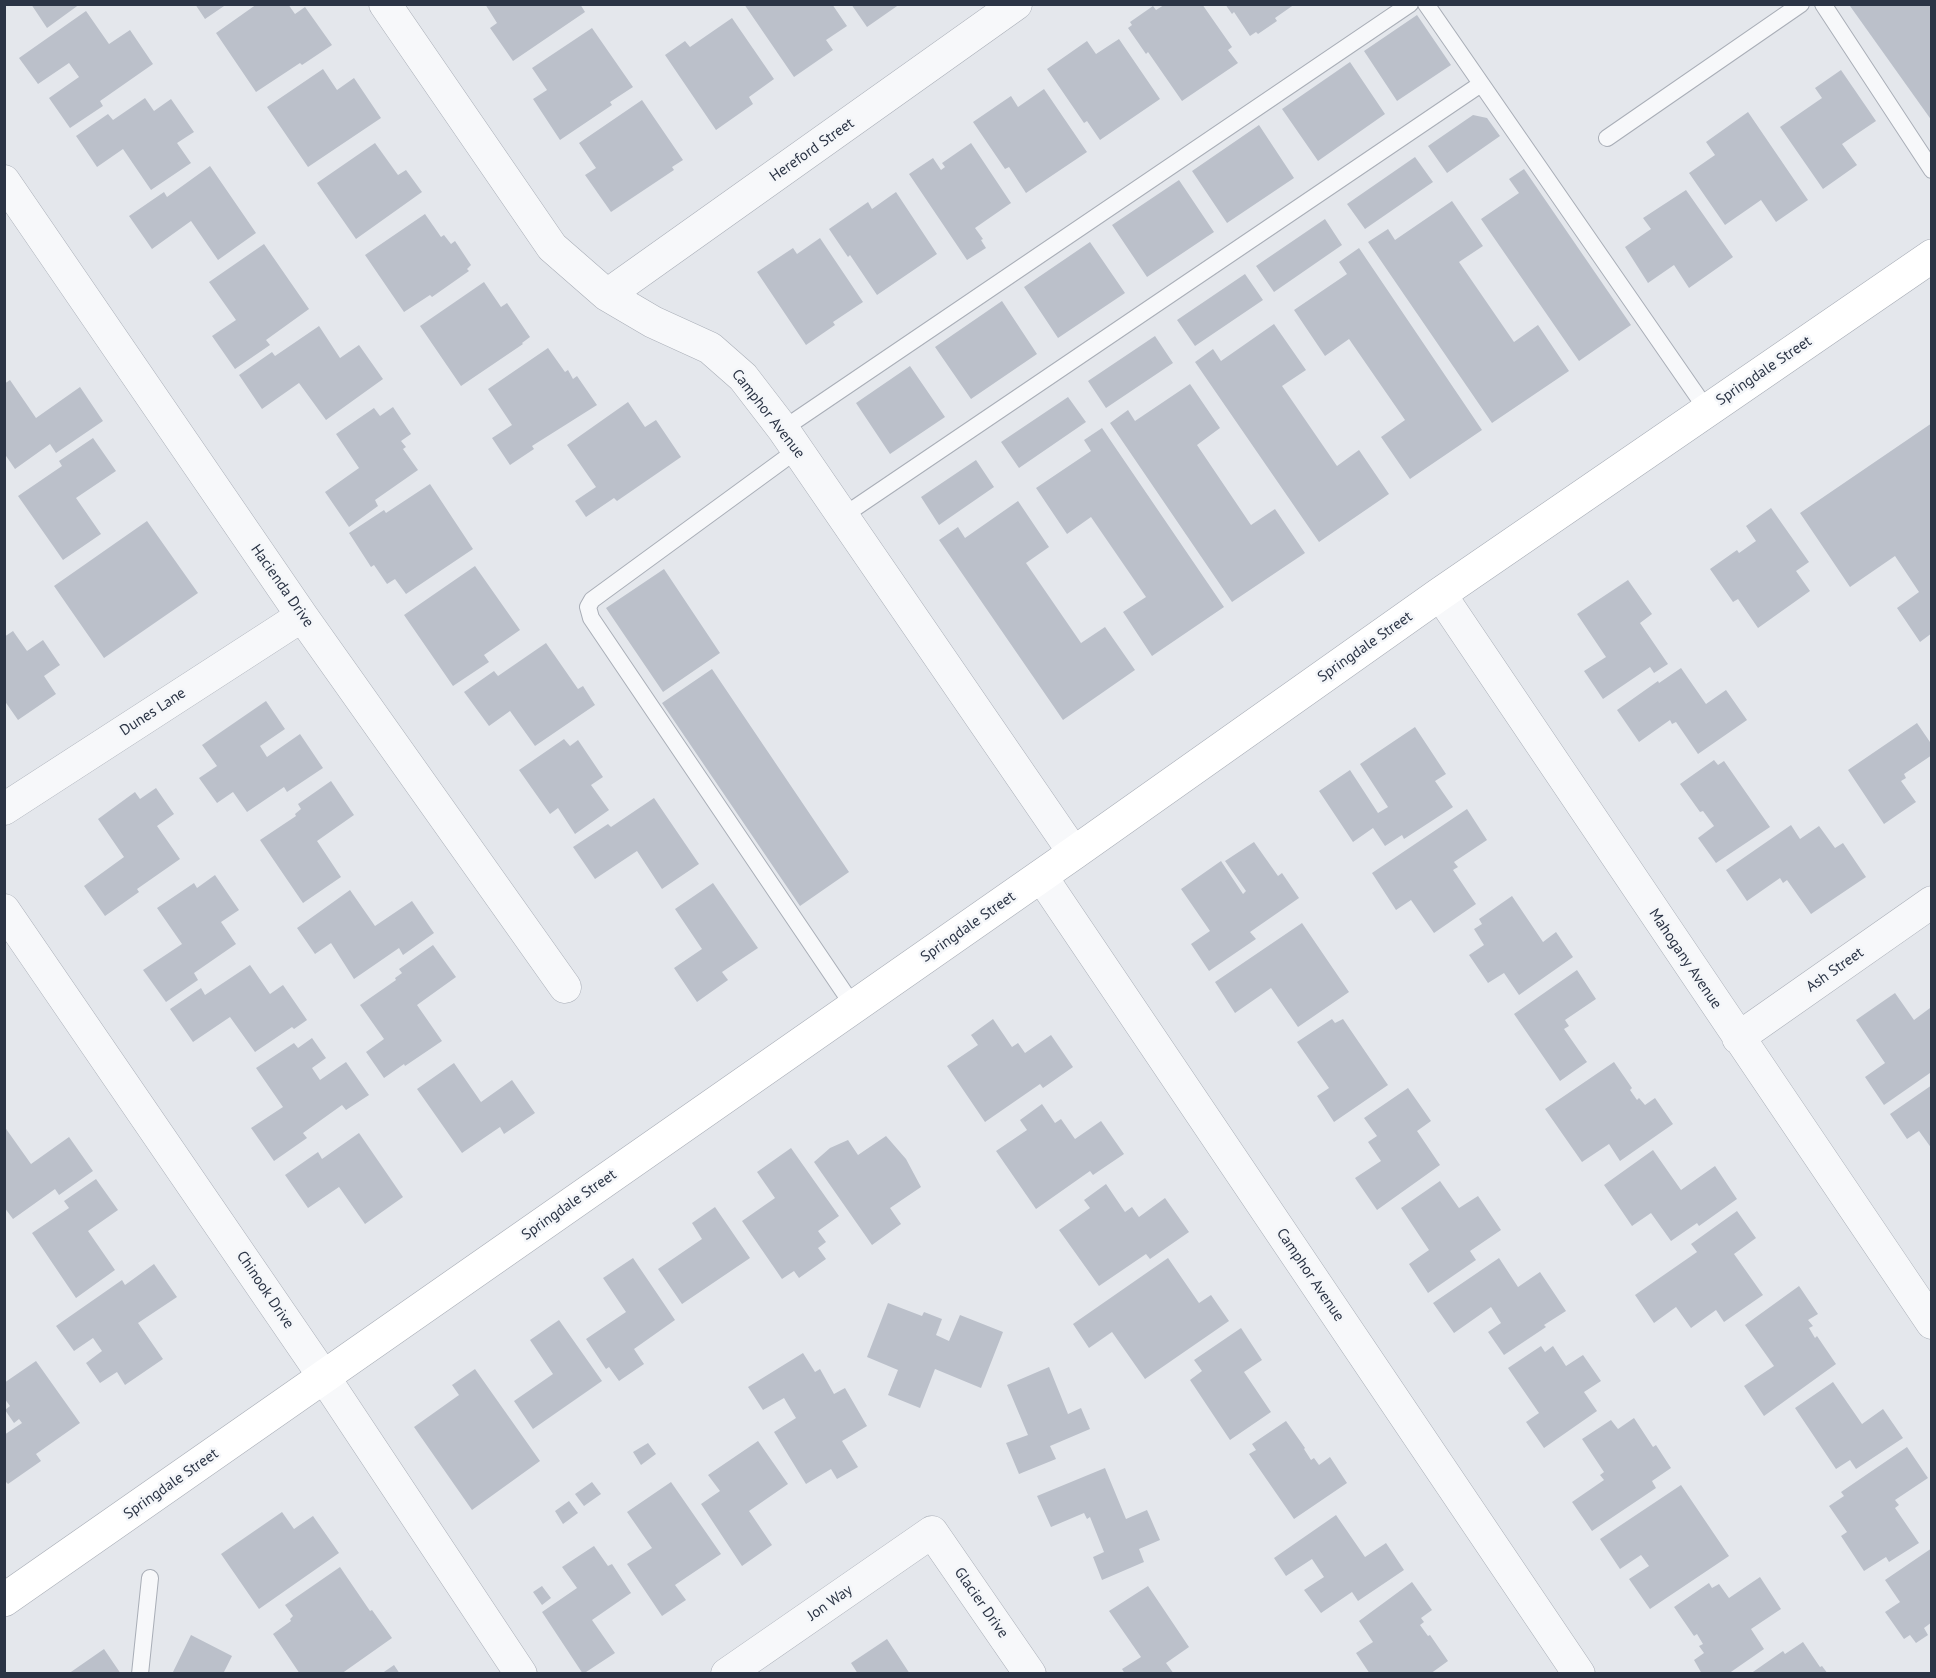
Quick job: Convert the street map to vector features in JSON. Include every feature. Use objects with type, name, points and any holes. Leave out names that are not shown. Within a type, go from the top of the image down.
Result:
[{"type":"main road","name":"Springdale Street","points":[[4,1600],[1074,853],[1440,594],[1932,256]]},
{"type":"street","name":"Camphor Avenue","points":[[385,4],[552,247],[607,295],[653,322],[710,348],[743,377],[790,439],[1074,853]]},
{"type":"street","name":"Hereford Street","points":[[607,295],[1016,4]]},
{"type":"street","name":"Hacienda Drive","points":[[4,181],[302,616],[565,987]]},
{"type":"street","name":"Mahogany Avenue","points":[[1440,594],[1932,1323]]},
{"type":"street","name":"Dunes Lane","points":[[4,809],[302,616]]},
{"type":"street","name":"Camphor Avenue","points":[[1041,876],[1579,1674]]},
{"type":"street","name":"Ash Street","points":[[1738,1038],[1932,902]]},
{"type":"street","name":"Chinook Drive","points":[[4,910],[324,1377],[521,1674]]},
{"type":"street","name":"Jon Way","points":[[728,1674],[932,1532]]},
{"type":"street","name":"Glacier Drive","points":[[932,1532],[1030,1674]]},
{"type":"lane","points":[[854,1007],[591,618],[588,607],[592,600],[790,439],[1410,4]]},
{"type":"lane","points":[[1426,4],[1707,410]]},
{"type":"lane","points":[[1607,138],[1801,4]]},
{"type":"lane","points":[[1823,4],[1932,170]]},
{"type":"lane","points":[[843,516],[1481,84]]},
{"type":"lane","points":[[140,1674],[150,1578]]},
{"type":"building","points":[[31,4],[80,4],[47,28]]},
{"type":"building","points":[[195,4],[227,4],[205,19]]},
{"type":"building","points":[[257,4],[288,4],[295,14],[305,7],[332,45],[256,92],[216,33]]},
{"type":"building","points":[[485,4],[580,4],[585,12],[513,61],[490,28],[497,23]]},
{"type":"building","points":[[744,4],[832,4],[847,26],[826,40],[833,50],[794,77]]},
{"type":"building","points":[[851,4],[900,4],[867,27]]},
{"type":"building","points":[[1169,4],[1202,4],[1232,47],[1228,50],[1238,63],[1182,101],[1148,52],[1146,54],[1128,28],[1132,25],[1130,22],[1153,6],[1156,10]]},
{"type":"building","points":[[1225,4],[1295,4],[1275,18],[1277,21],[1258,34],[1256,32],[1250,36],[1234,12],[1232,14]]},
{"type":"building","points":[[1852,4],[1932,4],[1932,121],[1850,6]]},
{"type":"building","points":[[86,11],[109,44],[130,30],[153,64],[100,101],[103,106],[70,128],[49,98],[79,77],[69,63],[38,84],[19,58]]},
{"type":"building","points":[[1417,15],[1451,65],[1397,101],[1364,51]]},
{"type":"building","points":[[732,18],[774,79],[749,97],[753,104],[716,130],[665,55],[685,41],[690,47]]},
{"type":"building","points":[[592,28],[633,87],[610,102],[612,105],[560,140],[533,99],[547,90],[532,68]]},
{"type":"building","points":[[1119,39],[1160,99],[1100,140],[1087,121],[1084,123],[1047,69],[1087,41],[1096,54]]},
{"type":"building","points":[[1350,62],[1385,114],[1318,161],[1282,109]]},
{"type":"building","points":[[323,69],[337,90],[354,78],[381,118],[308,167],[267,107]]},
{"type":"building","points":[[1841,70],[1876,121],[1842,144],[1857,165],[1823,189],[1780,127],[1822,98],[1815,88]]},
{"type":"building","points":[[1044,89],[1087,152],[1026,193],[1009,167],[1005,169],[973,122],[1011,96],[1018,107]]},
{"type":"building","points":[[145,98],[154,111],[171,99],[194,132],[177,143],[191,163],[151,190],[123,149],[97,167],[76,136],[108,114],[113,120]]},
{"type":"building","points":[[642,100],[683,160],[672,167],[674,170],[611,212],[585,175],[596,168],[579,143]]},
{"type":"building","points":[[1748,112],[1808,200],[1776,222],[1761,200],[1725,225],[1689,173],[1715,155],[1706,142]]},
{"type":"building","points":[[1473,115],[1487,118],[1500,136],[1447,173],[1428,146]]},
{"type":"building","points":[[1259,125],[1294,178],[1227,223],[1192,171]]},
{"type":"building","points":[[375,143],[398,175],[406,170],[422,192],[356,239],[317,183]]},
{"type":"building","points":[[971,143],[1011,203],[975,228],[986,248],[967,260],[909,174],[933,158],[941,170],[945,167],[942,163]]},
{"type":"building","points":[[1415,157],[1433,182],[1365,229],[1347,204]]},
{"type":"building","points":[[210,166],[256,233],[218,260],[191,221],[152,249],[129,216],[164,192],[167,197]]},
{"type":"building","points":[[1524,169],[1631,325],[1579,361],[1481,219],[1519,193],[1509,179]]},
{"type":"building","points":[[1179,180],[1214,232],[1147,277],[1112,225]]},
{"type":"building","points":[[1686,190],[1733,257],[1689,288],[1674,265],[1648,283],[1625,247],[1651,229],[1643,218]]},
{"type":"building","points":[[896,192],[937,254],[877,295],[829,229],[868,202],[872,209]]},
{"type":"building","points":[[1452,201],[1483,246],[1459,262],[1514,342],[1538,325],[1569,371],[1492,423],[1368,242],[1388,229],[1395,240]]},
{"type":"building","points":[[425,214],[441,237],[444,235],[451,244],[455,241],[471,265],[467,269],[469,271],[432,297],[430,295],[404,312],[365,255]]},
{"type":"building","points":[[1325,219],[1342,245],[1274,292],[1256,266]]},
{"type":"building","points":[[820,238],[863,302],[833,322],[835,325],[806,345],[757,272],[793,248],[797,254]]},
{"type":"building","points":[[1090,242],[1125,293],[1058,338],[1024,287]]},
{"type":"building","points":[[264,244],[309,309],[266,340],[270,345],[235,369],[212,336],[236,320],[209,282]]},
{"type":"building","points":[[1359,248],[1482,430],[1410,479],[1381,437],[1405,420],[1349,339],[1325,356],[1294,310],[1347,274],[1339,262]]},
{"type":"building","points":[[1245,274],[1263,300],[1195,346],[1177,320]]},
{"type":"building","points":[[484,282],[501,307],[507,303],[530,337],[461,386],[420,326]]},
{"type":"building","points":[[1002,301],[1037,354],[971,399],[935,347]]},
{"type":"building","points":[[1274,324],[1306,370],[1282,386],[1337,466],[1359,450],[1389,494],[1319,542],[1195,362],[1213,349],[1221,361]]},
{"type":"building","points":[[319,326],[340,358],[359,345],[383,379],[326,420],[299,383],[262,409],[239,375],[272,352],[275,356]]},
{"type":"building","points":[[1155,336],[1173,363],[1106,408],[1088,381]]},
{"type":"building","points":[[548,348],[565,372],[568,370],[573,379],[577,376],[597,405],[532,446],[534,449],[510,465],[492,438],[512,425],[488,389]]},
{"type":"building","points":[[910,366],[945,417],[890,454],[856,403]]},
{"type":"building","points":[[10,380],[36,418],[80,387],[103,421],[56,453],[50,444],[15,469],[4,453],[4,384]]},
{"type":"building","points":[[1190,384],[1220,428],[1197,445],[1251,525],[1275,509],[1305,553],[1232,602],[1110,423],[1128,410],[1135,421]]},
{"type":"building","points":[[1068,397],[1086,422],[1019,468],[1001,442]]},
{"type":"building","points":[[628,402],[645,427],[656,420],[681,457],[617,501],[614,498],[586,517],[575,501],[596,487],[567,445]]},
{"type":"building","points":[[393,407],[411,434],[401,441],[406,447],[403,449],[418,470],[375,500],[378,506],[349,527],[325,492],[359,468],[336,434],[374,408],[380,416]]},
{"type":"building","points":[[1932,423],[1932,633],[1920,642],[1897,608],[1919,592],[1895,556],[1850,587],[1800,513]]},
{"type":"building","points":[[1102,428],[1224,607],[1152,656],[1123,612],[1146,597],[1091,517],[1067,534],[1036,488],[1091,451],[1084,440]]},
{"type":"building","points":[[93,438],[116,471],[76,498],[101,534],[63,560],[18,496],[62,466],[59,461]]},
{"type":"building","points":[[976,460],[994,487],[939,525],[921,497]]},
{"type":"building","points":[[430,484],[473,549],[406,594],[395,579],[387,584],[374,565],[371,567],[349,533],[384,510],[386,513]]},
{"type":"building","points":[[1018,501],[1049,547],[1026,563],[1081,643],[1105,627],[1135,670],[1063,720],[939,540],[958,527],[965,538]]},
{"type":"building","points":[[1771,508],[1809,562],[1796,571],[1810,591],[1758,628],[1738,599],[1733,602],[1710,569],[1737,550],[1739,553],[1756,541],[1746,526]]},
{"type":"building","points":[[147,521],[198,593],[104,658],[54,586]]},
{"type":"building","points":[[475,566],[520,630],[484,655],[489,662],[453,686],[404,615]]},
{"type":"building","points":[[664,569],[720,653],[663,692],[606,608]]},
{"type":"building","points":[[1628,580],[1652,614],[1640,623],[1668,664],[1654,673],[1650,667],[1603,699],[1584,671],[1606,657],[1577,614]]},
{"type":"building","points":[[13,631],[27,651],[43,640],[60,665],[44,676],[56,694],[18,720],[4,700],[4,637]]},
{"type":"building","points":[[546,643],[578,689],[583,686],[595,705],[535,746],[510,711],[489,726],[464,692],[494,671],[498,676]]},
{"type":"building","points":[[1681,668],[1706,704],[1726,690],[1747,720],[1698,754],[1676,722],[1672,724],[1670,720],[1639,742],[1617,710]]},
{"type":"building","points":[[712,669],[849,872],[800,906],[662,703]]},
{"type":"building","points":[[266,701],[285,729],[260,746],[267,757],[300,734],[323,768],[287,792],[284,787],[247,812],[233,792],[217,803],[199,778],[217,766],[202,745]]},
{"type":"building","points":[[1917,723],[1932,745],[1932,755],[1904,774],[1906,778],[1901,781],[1916,802],[1884,824],[1848,770]]},
{"type":"building","points":[[1415,727],[1446,774],[1435,781],[1453,807],[1404,839],[1402,835],[1385,846],[1373,828],[1353,842],[1319,791],[1350,770],[1378,813],[1388,807],[1360,764]]},
{"type":"building","points":[[564,739],[570,746],[578,740],[603,777],[591,785],[609,810],[575,834],[558,808],[550,814],[519,770]]},
{"type":"building","points":[[1714,760],[1718,765],[1724,761],[1770,827],[1716,863],[1698,838],[1714,826],[1703,811],[1700,812],[1680,784]]},
{"type":"building","points":[[331,781],[354,815],[317,841],[341,877],[303,903],[260,840],[296,816],[295,814],[301,809],[298,804]]},
{"type":"building","points":[[156,788],[174,814],[157,826],[180,859],[137,889],[139,892],[105,916],[84,886],[124,857],[98,819],[135,792],[140,799]]},
{"type":"building","points":[[654,798],[699,864],[662,889],[637,851],[595,879],[573,847],[608,824],[611,827]]},
{"type":"building","points":[[1467,809],[1487,840],[1454,862],[1458,867],[1453,870],[1476,904],[1434,933],[1411,900],[1396,910],[1372,873]]},
{"type":"building","points":[[1791,825],[1800,839],[1819,826],[1835,848],[1843,843],[1866,877],[1811,914],[1787,880],[1783,883],[1780,878],[1747,901],[1726,870]]},
{"type":"building","points":[[1254,842],[1278,876],[1282,873],[1299,898],[1250,932],[1256,939],[1209,971],[1191,944],[1210,931],[1181,889],[1221,861],[1243,894],[1246,891],[1225,861]]},
{"type":"building","points":[[215,875],[239,910],[221,922],[236,944],[194,973],[198,980],[166,1002],[143,970],[182,944],[157,908],[194,883],[197,888]]},
{"type":"building","points":[[713,883],[758,948],[722,972],[728,980],[697,1002],[674,968],[702,949],[675,909]]},
{"type":"building","points":[[350,890],[375,926],[412,901],[434,933],[403,955],[399,948],[354,979],[331,943],[315,954],[297,928]]},
{"type":"building","points":[[1512,896],[1543,942],[1556,932],[1573,957],[1519,995],[1504,973],[1488,983],[1469,955],[1484,945],[1474,929],[1482,924],[1479,919]]},
{"type":"building","points":[[1302,923],[1349,992],[1298,1027],[1271,988],[1235,1013],[1215,982]]},
{"type":"building","points":[[433,945],[456,977],[417,1005],[442,1041],[384,1078],[366,1052],[384,1039],[360,1005],[396,980],[395,978],[402,973],[399,969]]},
{"type":"building","points":[[250,965],[270,994],[283,985],[307,1020],[294,1029],[292,1027],[255,1052],[230,1017],[193,1042],[170,1009],[201,988],[205,995]]},
{"type":"building","points":[[1577,970],[1596,999],[1565,1020],[1569,1026],[1564,1029],[1587,1062],[1560,1081],[1514,1014]]},
{"type":"building","points":[[1895,993],[1914,1020],[1930,1008],[1932,1011],[1932,1076],[1930,1073],[1884,1105],[1865,1077],[1885,1063],[1856,1020]]},
{"type":"building","points":[[993,1019],[1012,1047],[1018,1043],[1025,1053],[1051,1035],[1073,1067],[1043,1088],[1040,1084],[985,1122],[947,1066],[978,1045],[971,1035]]},
{"type":"building","points":[[1332,1019],[1335,1023],[1343,1019],[1388,1085],[1334,1122],[1317,1096],[1329,1088],[1297,1042]]},
{"type":"building","points":[[312,1038],[326,1058],[312,1068],[320,1080],[346,1062],[369,1095],[346,1110],[342,1105],[303,1133],[307,1138],[274,1161],[251,1128],[283,1107],[256,1068],[294,1043],[298,1048]]},
{"type":"building","points":[[1614,1062],[1632,1088],[1630,1090],[1637,1100],[1639,1098],[1645,1105],[1655,1098],[1673,1124],[1620,1161],[1609,1144],[1582,1162],[1545,1109]]},
{"type":"building","points":[[454,1063],[481,1102],[512,1080],[535,1113],[504,1134],[500,1127],[462,1153],[417,1089]]},
{"type":"building","points":[[1932,1085],[1932,1149],[1919,1131],[1907,1139],[1890,1114]]},
{"type":"building","points":[[1408,1088],[1431,1121],[1417,1131],[1440,1165],[1377,1210],[1355,1178],[1381,1161],[1368,1142],[1377,1136],[1364,1118]]},
{"type":"building","points":[[1042,1104],[1055,1123],[1061,1119],[1075,1139],[1101,1121],[1124,1154],[1093,1175],[1090,1171],[1036,1209],[996,1151],[1027,1130],[1020,1120]]},
{"type":"building","points":[[4,1126],[31,1164],[69,1137],[93,1171],[59,1195],[55,1189],[13,1219],[4,1207]]},
{"type":"building","points":[[359,1133],[403,1197],[365,1224],[339,1187],[308,1208],[285,1175],[318,1152],[322,1159]]},
{"type":"building","points":[[886,1136],[906,1159],[921,1187],[890,1208],[901,1224],[872,1245],[814,1162],[830,1148],[848,1140],[858,1155]]},
{"type":"building","points":[[791,1148],[839,1216],[818,1231],[826,1242],[818,1248],[826,1259],[799,1278],[794,1271],[782,1279],[742,1221],[775,1198],[757,1172]]},
{"type":"building","points":[[1653,1150],[1681,1190],[1715,1166],[1737,1199],[1699,1226],[1697,1223],[1671,1241],[1651,1213],[1632,1226],[1604,1185]]},
{"type":"building","points":[[96,1179],[118,1210],[88,1231],[115,1270],[76,1298],[32,1233],[69,1208],[64,1201]]},
{"type":"building","points":[[1440,1181],[1459,1208],[1478,1196],[1501,1230],[1470,1251],[1476,1260],[1428,1293],[1409,1264],[1429,1250],[1401,1208]]},
{"type":"building","points":[[1106,1184],[1125,1212],[1132,1207],[1139,1217],[1165,1198],[1189,1232],[1150,1259],[1146,1254],[1099,1286],[1059,1230],[1090,1208],[1084,1200]]},
{"type":"building","points":[[715,1207],[750,1258],[682,1304],[658,1269],[702,1239],[692,1223]]},
{"type":"building","points":[[1737,1211],[1756,1238],[1734,1254],[1763,1295],[1724,1322],[1716,1310],[1691,1328],[1676,1307],[1654,1323],[1635,1295],[1697,1252],[1691,1244]]},
{"type":"building","points":[[633,1258],[675,1320],[634,1349],[644,1364],[619,1381],[609,1367],[606,1369],[586,1339],[626,1312],[603,1278]]},
{"type":"building","points":[[1168,1258],[1199,1303],[1211,1295],[1229,1321],[1145,1379],[1112,1332],[1089,1348],[1073,1324]]},
{"type":"building","points":[[1499,1258],[1518,1287],[1540,1272],[1566,1311],[1504,1355],[1488,1332],[1501,1323],[1491,1307],[1454,1333],[1433,1303]]},
{"type":"building","points":[[154,1264],[177,1297],[138,1323],[163,1359],[125,1385],[117,1372],[100,1383],[86,1363],[102,1351],[93,1338],[74,1351],[56,1326],[122,1280],[125,1285]]},
{"type":"building","points":[[1799,1286],[1818,1314],[1808,1320],[1813,1326],[1809,1328],[1836,1364],[1764,1416],[1744,1386],[1774,1366],[1745,1325]]},
{"type":"building","points":[[888,1303],[922,1316],[924,1312],[942,1319],[936,1335],[949,1341],[960,1315],[1003,1332],[981,1388],[935,1369],[920,1408],[888,1395],[898,1370],[867,1357]]},
{"type":"building","points":[[559,1320],[602,1381],[533,1429],[514,1401],[553,1374],[530,1340]]},
{"type":"building","points":[[1241,1328],[1262,1360],[1244,1372],[1271,1412],[1230,1440],[1190,1380],[1202,1371],[1194,1360]]},
{"type":"building","points":[[1541,1346],[1545,1352],[1553,1346],[1566,1366],[1583,1355],[1601,1381],[1584,1392],[1597,1411],[1544,1448],[1526,1422],[1539,1413],[1508,1368]]},
{"type":"building","points":[[803,1353],[815,1372],[820,1369],[834,1394],[845,1388],[867,1426],[842,1441],[858,1467],[837,1479],[831,1469],[806,1484],[774,1432],[796,1418],[784,1398],[763,1410],[748,1387]]},
{"type":"building","points":[[36,1361],[80,1423],[36,1454],[41,1461],[8,1484],[4,1480],[4,1435],[22,1423],[19,1419],[14,1423],[5,1410],[10,1406],[4,1398],[4,1383]]},
{"type":"building","points":[[1049,1367],[1068,1414],[1081,1408],[1090,1429],[1050,1446],[1056,1459],[1019,1474],[1006,1443],[1028,1435],[1007,1385]]},
{"type":"building","points":[[475,1369],[540,1461],[472,1510],[414,1427],[459,1395],[452,1385]]},
{"type":"building","points":[[1833,1382],[1862,1424],[1883,1409],[1903,1438],[1856,1469],[1850,1460],[1836,1469],[1795,1408]]},
{"type":"building","points":[[1634,1418],[1653,1447],[1656,1445],[1671,1468],[1652,1481],[1656,1488],[1592,1531],[1572,1502],[1604,1480],[1600,1475],[1604,1472],[1582,1439],[1611,1420],[1618,1429]]},
{"type":"building","points":[[1286,1421],[1311,1460],[1314,1458],[1319,1465],[1330,1457],[1347,1483],[1294,1519],[1249,1454],[1256,1450],[1252,1444]]},
{"type":"building","points":[[758,1441],[788,1484],[749,1511],[772,1545],[742,1566],[701,1504],[720,1491],[708,1475]]},
{"type":"building","points":[[648,1443],[656,1454],[641,1465],[633,1452]]},
{"type":"building","points":[[1907,1447],[1928,1478],[1895,1500],[1899,1505],[1895,1508],[1919,1543],[1889,1562],[1886,1557],[1864,1571],[1841,1536],[1847,1532],[1829,1506],[1844,1496],[1841,1492]]},
{"type":"building","points":[[1105,1468],[1126,1519],[1147,1510],[1160,1540],[1139,1549],[1144,1562],[1102,1580],[1093,1557],[1104,1552],[1090,1517],[1087,1519],[1084,1513],[1051,1527],[1037,1496]]},
{"type":"building","points":[[592,1482],[601,1494],[584,1506],[575,1494]]},
{"type":"building","points":[[671,1482],[721,1554],[675,1585],[686,1600],[662,1616],[627,1564],[652,1548],[627,1512]]},
{"type":"building","points":[[1681,1485],[1729,1556],[1650,1609],[1629,1579],[1649,1566],[1641,1555],[1620,1569],[1600,1539]]},
{"type":"building","points":[[569,1501],[578,1513],[563,1524],[555,1511]]},
{"type":"building","points":[[282,1512],[294,1529],[313,1516],[339,1553],[259,1609],[221,1554]]},
{"type":"building","points":[[1336,1515],[1365,1557],[1386,1543],[1404,1570],[1358,1601],[1352,1592],[1321,1613],[1304,1590],[1324,1577],[1312,1559],[1286,1576],[1274,1558]]},
{"type":"building","points":[[594,1546],[608,1566],[612,1564],[631,1593],[592,1620],[615,1653],[583,1674],[542,1612],[577,1588],[562,1567]]},
{"type":"building","points":[[1932,1548],[1932,1622],[1924,1628],[1928,1635],[1916,1643],[1910,1635],[1904,1639],[1885,1612],[1900,1602],[1885,1580]]},
{"type":"building","points":[[340,1567],[392,1638],[341,1674],[300,1674],[273,1634],[291,1621],[293,1616],[285,1605]]},
{"type":"building","points":[[1760,1577],[1781,1609],[1751,1629],[1764,1649],[1728,1674],[1702,1674],[1694,1660],[1704,1653],[1699,1646],[1703,1644],[1697,1634],[1694,1636],[1674,1607],[1709,1583],[1712,1588],[1719,1584],[1729,1598]]},
{"type":"building","points":[[1412,1582],[1432,1610],[1421,1618],[1424,1622],[1420,1625],[1448,1661],[1430,1674],[1370,1674],[1356,1653],[1373,1642],[1359,1621]]},
{"type":"building","points":[[542,1586],[551,1598],[542,1605],[533,1592]]},
{"type":"building","points":[[1148,1586],[1189,1647],[1166,1663],[1174,1674],[1125,1674],[1122,1669],[1141,1657],[1109,1611]]},
{"type":"building","points":[[191,1635],[232,1656],[223,1674],[172,1674]]},
{"type":"building","points":[[887,1639],[910,1674],[858,1674],[851,1663]]},
{"type":"building","points":[[1803,1642],[1820,1667],[1822,1666],[1828,1674],[1750,1674],[1783,1651],[1785,1654]]},
{"type":"building","points":[[104,1649],[121,1674],[68,1674]]},
{"type":"building","points":[[394,1665],[400,1674],[381,1674]]}]
